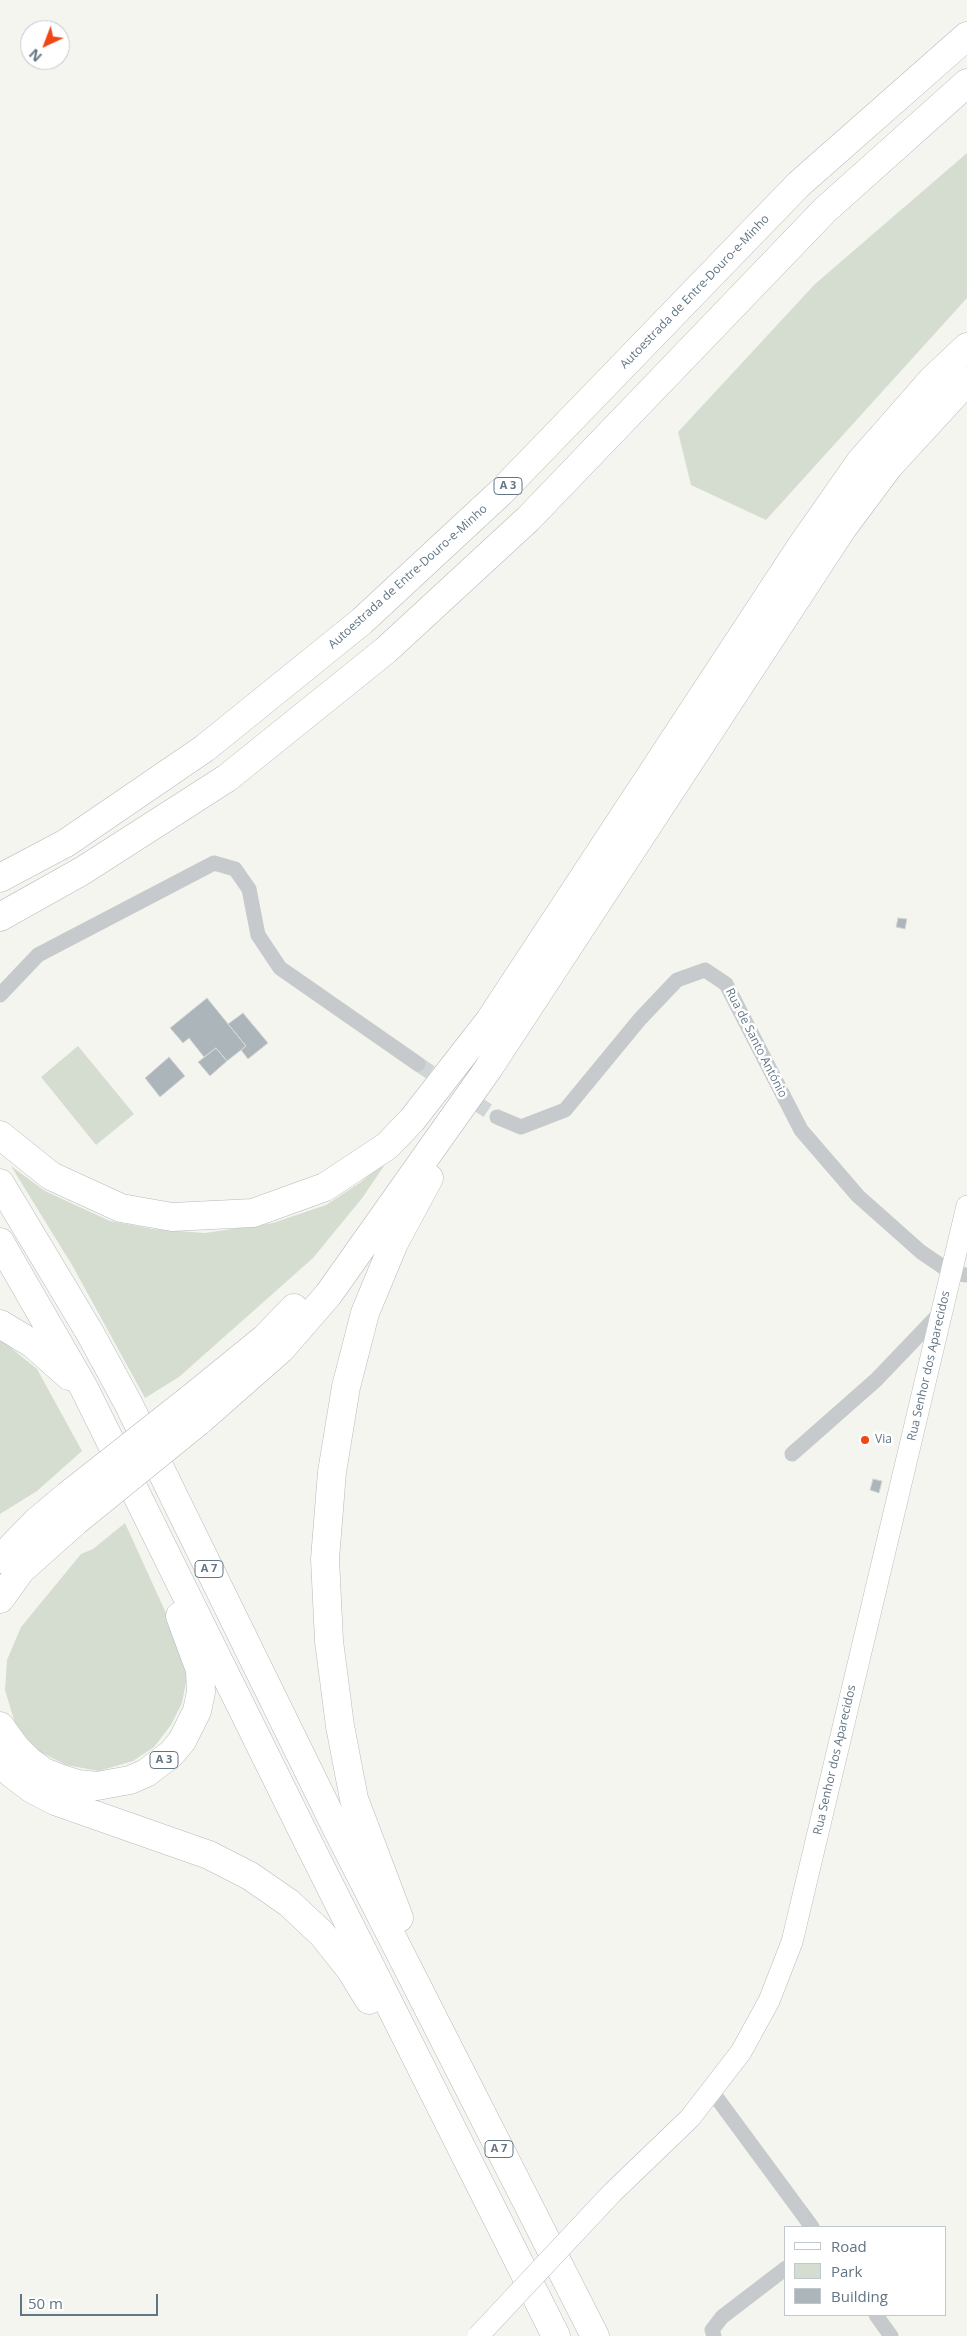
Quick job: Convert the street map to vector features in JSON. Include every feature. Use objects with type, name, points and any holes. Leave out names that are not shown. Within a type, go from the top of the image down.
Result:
[{"type":"highway","name":"Autoestrada de Entre-Douro-e-Minho","points":[[0,878],[66,843],[205,748],[362,621],[502,492],[799,184],[967,36]]},
{"type":"highway","points":[[0,917],[82,872],[227,778],[386,650],[528,519],[825,210],[967,83]]},
{"type":"highway","points":[[0,1135],[51,1176],[121,1208],[172,1217],[253,1212],[325,1188],[386,1146],[412,1120],[490,1020],[802,545],[860,462],[932,380],[967,347]]},
{"type":"highway","points":[[0,1599],[21,1570],[72,1508],[194,1410],[281,1349],[328,1295],[488,1069],[842,530],[889,466],[967,381]]},
{"type":"highway","points":[[194,1410],[314,1285],[458,1081],[490,1020]]},
{"type":"highway","points":[[404,1962],[409,1945],[354,1799],[340,1726],[329,1641],[325,1559],[332,1472],[346,1387],[365,1313],[394,1243],[488,1069]]},
{"type":"highway","name":"A 7","points":[[0,1183],[90,1333],[128,1403],[404,1962],[595,2336]]},
{"type":"highway","name":"A 7","points":[[0,1242],[84,1388],[417,2061],[556,2336]]},
{"type":"highway","points":[[0,1324],[33,1344],[84,1388]]},
{"type":"highway","points":[[0,1535],[72,1508]]},
{"type":"highway","points":[[0,1560],[36,1522],[72,1508]]},
{"type":"highway","name":"A 3","points":[[0,1726],[15,1747],[29,1761],[44,1772],[78,1784],[114,1784],[130,1780],[160,1764],[182,1741],[190,1727],[198,1711],[201,1692],[200,1670],[174,1601],[183,1585]]},
{"type":"highway","name":"A 7","points":[[0,1761],[11,1773],[32,1789],[55,1801],[209,1855],[250,1876],[289,1903],[322,1934],[350,1969],[388,2031],[417,2061]]},
{"type":"street","points":[[0,995],[38,955],[214,863],[235,869],[249,889],[258,935],[280,968],[418,1064]]},
{"type":"street","name":"Rua de Santo António","points":[[497,1117],[522,1127],[565,1110],[640,1019],[677,980],[705,970],[726,984],[801,1130],[858,1196],[920,1252],[959,1274]]},
{"type":"street","name":"Rua Senhor dos Aparecidos","points":[[478,2336],[612,2193],[690,2118],[741,2052],[769,2001],[792,1942],[943,1310],[959,1274],[967,1206]]},
{"type":"street","points":[[792,1454],[876,1380],[943,1310]]},
{"type":"street","points":[[711,2090],[811,2226]]},
{"type":"street","points":[[714,2336],[712,2330],[722,2317],[784,2270]]},
{"type":"street","points":[[877,2316],[891,2336]]},
{"type":"green space","points":[[967,153],[967,298],[766,520],[691,485],[678,432],[815,284]]},
{"type":"green space","points":[[78,1046],[134,1114],[96,1145],[41,1077]]},
{"type":"green space","points":[[392,1154],[363,1197],[313,1258],[179,1377],[145,1398],[72,1265],[11,1166],[45,1191],[110,1221],[153,1229],[205,1233],[273,1223],[326,1205],[361,1182]]},
{"type":"green space","points":[[0,1339],[37,1369],[82,1451],[37,1491],[0,1514]]},
{"type":"green space","points":[[125,1523],[181,1646],[187,1677],[182,1703],[171,1725],[154,1747],[133,1761],[99,1771],[66,1765],[35,1749],[15,1723],[5,1690],[7,1660],[21,1627],[81,1554],[93,1549]]},
{"type":"building","points":[[898,918],[907,919],[905,929],[896,927]]},
{"type":"building","points":[[207,998],[246,1046],[227,1061],[216,1048],[204,1057],[189,1038],[183,1043],[170,1028]]},
{"type":"building","points":[[243,1013],[268,1043],[248,1059],[241,1050],[246,1046],[228,1024]]},
{"type":"building","points":[[216,1048],[227,1061],[210,1076],[198,1062]]},
{"type":"building","points":[[169,1057],[185,1076],[160,1097],[145,1078]]},
{"type":"building","points":[[873,1479],[882,1481],[879,1493],[870,1490]]},
{"type":"tunnel","points":[[418,1064],[497,1117]]},
{"type":"place","name":"Via","points":[[865,1440]]}]
